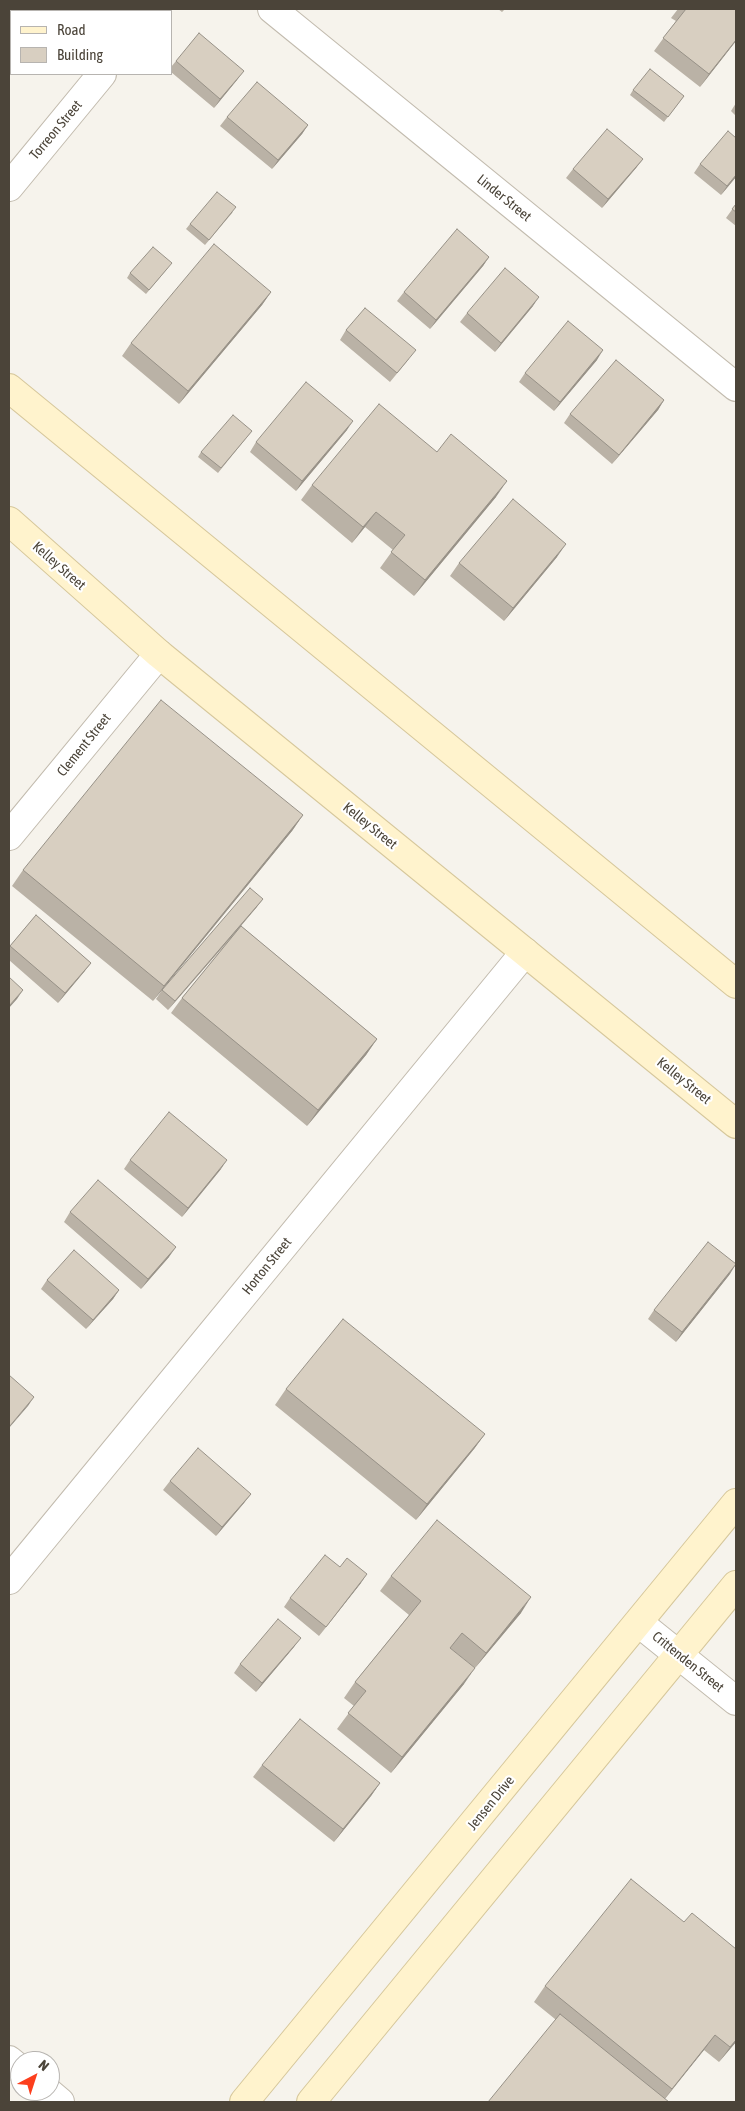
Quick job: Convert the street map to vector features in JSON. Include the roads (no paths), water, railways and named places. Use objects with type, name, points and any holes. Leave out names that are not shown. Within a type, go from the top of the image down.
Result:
[{"type":"main road","points":[[9,388],[736,984]]},
{"type":"main road","name":"Kelley Street","points":[[9,521],[158,654],[736,1124]]},
{"type":"main road","name":"Jensen Drive","points":[[244,2102],[736,1504]]},
{"type":"main road","points":[[311,2102],[736,1585]]},
{"type":"street","name":"Linder Street","points":[[272,9],[736,387]]},
{"type":"street","name":"Torreon Street","points":[[9,187],[101,75]]},
{"type":"street","name":"Clement Street","points":[[9,836],[158,654]]},
{"type":"street","name":"Horton Street","points":[[9,1580],[525,952]]},
{"type":"street","name":"Crittenden Street","points":[[639,1623],[736,1702]]}]
